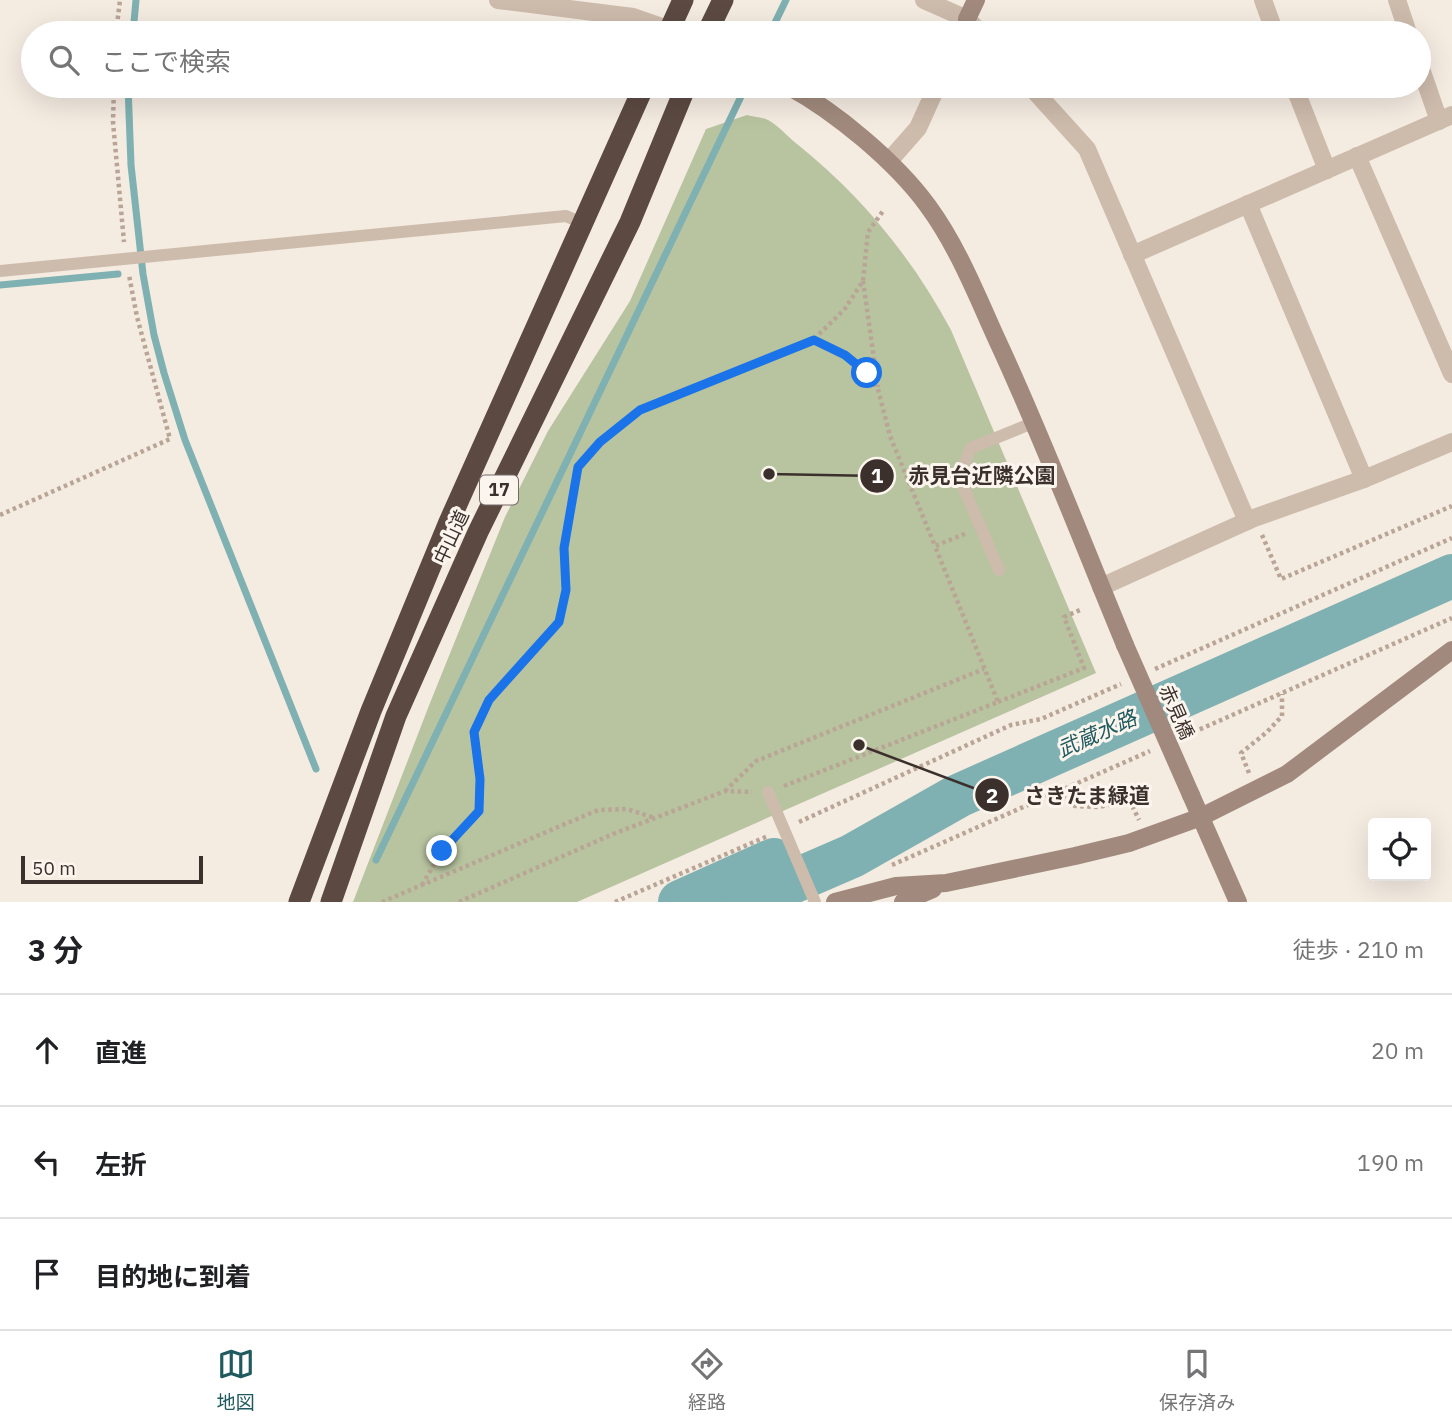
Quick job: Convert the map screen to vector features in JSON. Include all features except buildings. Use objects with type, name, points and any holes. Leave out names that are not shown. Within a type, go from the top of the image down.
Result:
[{"type":"highway","points":[[675,21],[682,0]]},
{"type":"highway","points":[[713,21],[723,0]]},
{"type":"highway","name":"中山道","points":[[299,902],[371,711],[449,522],[639,98]]},
{"type":"highway","name":"中山道","points":[[331,902],[396,716],[478,532],[630,222],[680,98]]},
{"type":"street","points":[[498,0],[633,17],[643,21]]},
{"type":"street","points":[[924,0],[956,21]]},
{"type":"street","points":[[966,21],[976,0]]},
{"type":"street","points":[[1263,0],[1271,21]]},
{"type":"street","points":[[1397,0],[1404,21]]},
{"type":"street","points":[[1132,255],[1445,118],[1431,88]]},
{"type":"street","name":"赤見橋","points":[[809,98],[889,161],[928,205],[952,243],[1035,422],[1125,645],[1238,902]]},
{"type":"street","points":[[889,161],[918,128],[932,98]]},
{"type":"street","points":[[1041,98],[1087,149],[1251,519]]},
{"type":"street","points":[[1299,98],[1327,170]]},
{"type":"street","points":[[1357,156],[1452,374]]},
{"type":"street","points":[[1248,204],[1364,479]]},
{"type":"street","points":[[1101,587],[1251,519],[1364,479],[1452,442]]},
{"type":"street","points":[[835,902],[896,886],[946,883],[1129,843],[1201,817],[1287,774],[1452,650]]},
{"type":"street","points":[[903,902],[946,883]]},
{"type":"lane","points":[[0,271],[566,216],[582,223]]},
{"type":"lane","points":[[999,570],[959,477],[971,448],[1035,422]]},
{"type":"lane","points":[[768,792],[813,896]]},
{"type":"path","points":[[117,21],[120,0]]},
{"type":"path","points":[[0,515],[170,439],[137,317],[113,122],[114,98]]},
{"type":"path","points":[[883,211],[868,232],[863,281],[878,389],[890,436],[998,702]]},
{"type":"path","points":[[422,885],[442,851],[479,811],[480,779],[474,732],[489,700],[559,622],[566,590],[564,548],[578,467],[600,442],[640,410],[814,340],[844,310],[863,281]]},
{"type":"path","points":[[814,340],[845,355],[867,373],[878,389]]},
{"type":"path","points":[[1251,519],[1281,579],[1452,506]]},
{"type":"path","points":[[935,546],[981,527]]},
{"type":"path","points":[[725,791],[768,792],[1084,668],[1064,617],[1080,610]]},
{"type":"path","points":[[1178,739],[1452,618]]},
{"type":"path","points":[[459,902],[613,834],[725,791],[756,761],[984,668]]},
{"type":"path","points":[[1250,774],[1241,753],[1282,716],[1282,693]]},
{"type":"path","points":[[887,867],[1154,750]]},
{"type":"path","points":[[1057,792],[1075,806],[1098,807],[1130,802],[1139,821]]},
{"type":"path","points":[[382,902],[598,810],[626,809],[656,818]]},
{"type":"path","points":[[615,902],[786,835]]},
{"type":"green space","points":[[747,115],[766,119],[775,125],[843,185],[884,230],[920,278],[951,330],[1096,673],[577,902],[353,902],[505,517],[548,431],[630,301],[706,129]]},
{"type":"waterway","points":[[134,21],[136,0]]},
{"type":"waterway","points":[[776,21],[786,0]]},
{"type":"waterway","points":[[128,98],[131,165],[143,274],[164,373],[185,440],[316,769]]},
{"type":"waterway","points":[[376,860],[740,98]]},
{"type":"waterway","points":[[0,285],[118,274]]},
{"type":"waterway","name":"武蔵水路","points":[[746,902],[852,856],[958,796],[1452,576]]},
{"type":"waterway","points":[[680,902],[774,860]]},
{"type":"place","name":"赤見台近隣公園","points":[[769,474]]},
{"type":"place","name":"さきたま緑道","points":[[859,745]]},
{"type":"route","points":[[442,851],[479,811],[480,779],[474,732],[489,700],[559,622],[566,590],[564,548],[578,467],[600,442],[640,410],[814,340],[845,355],[867,373]]}]
